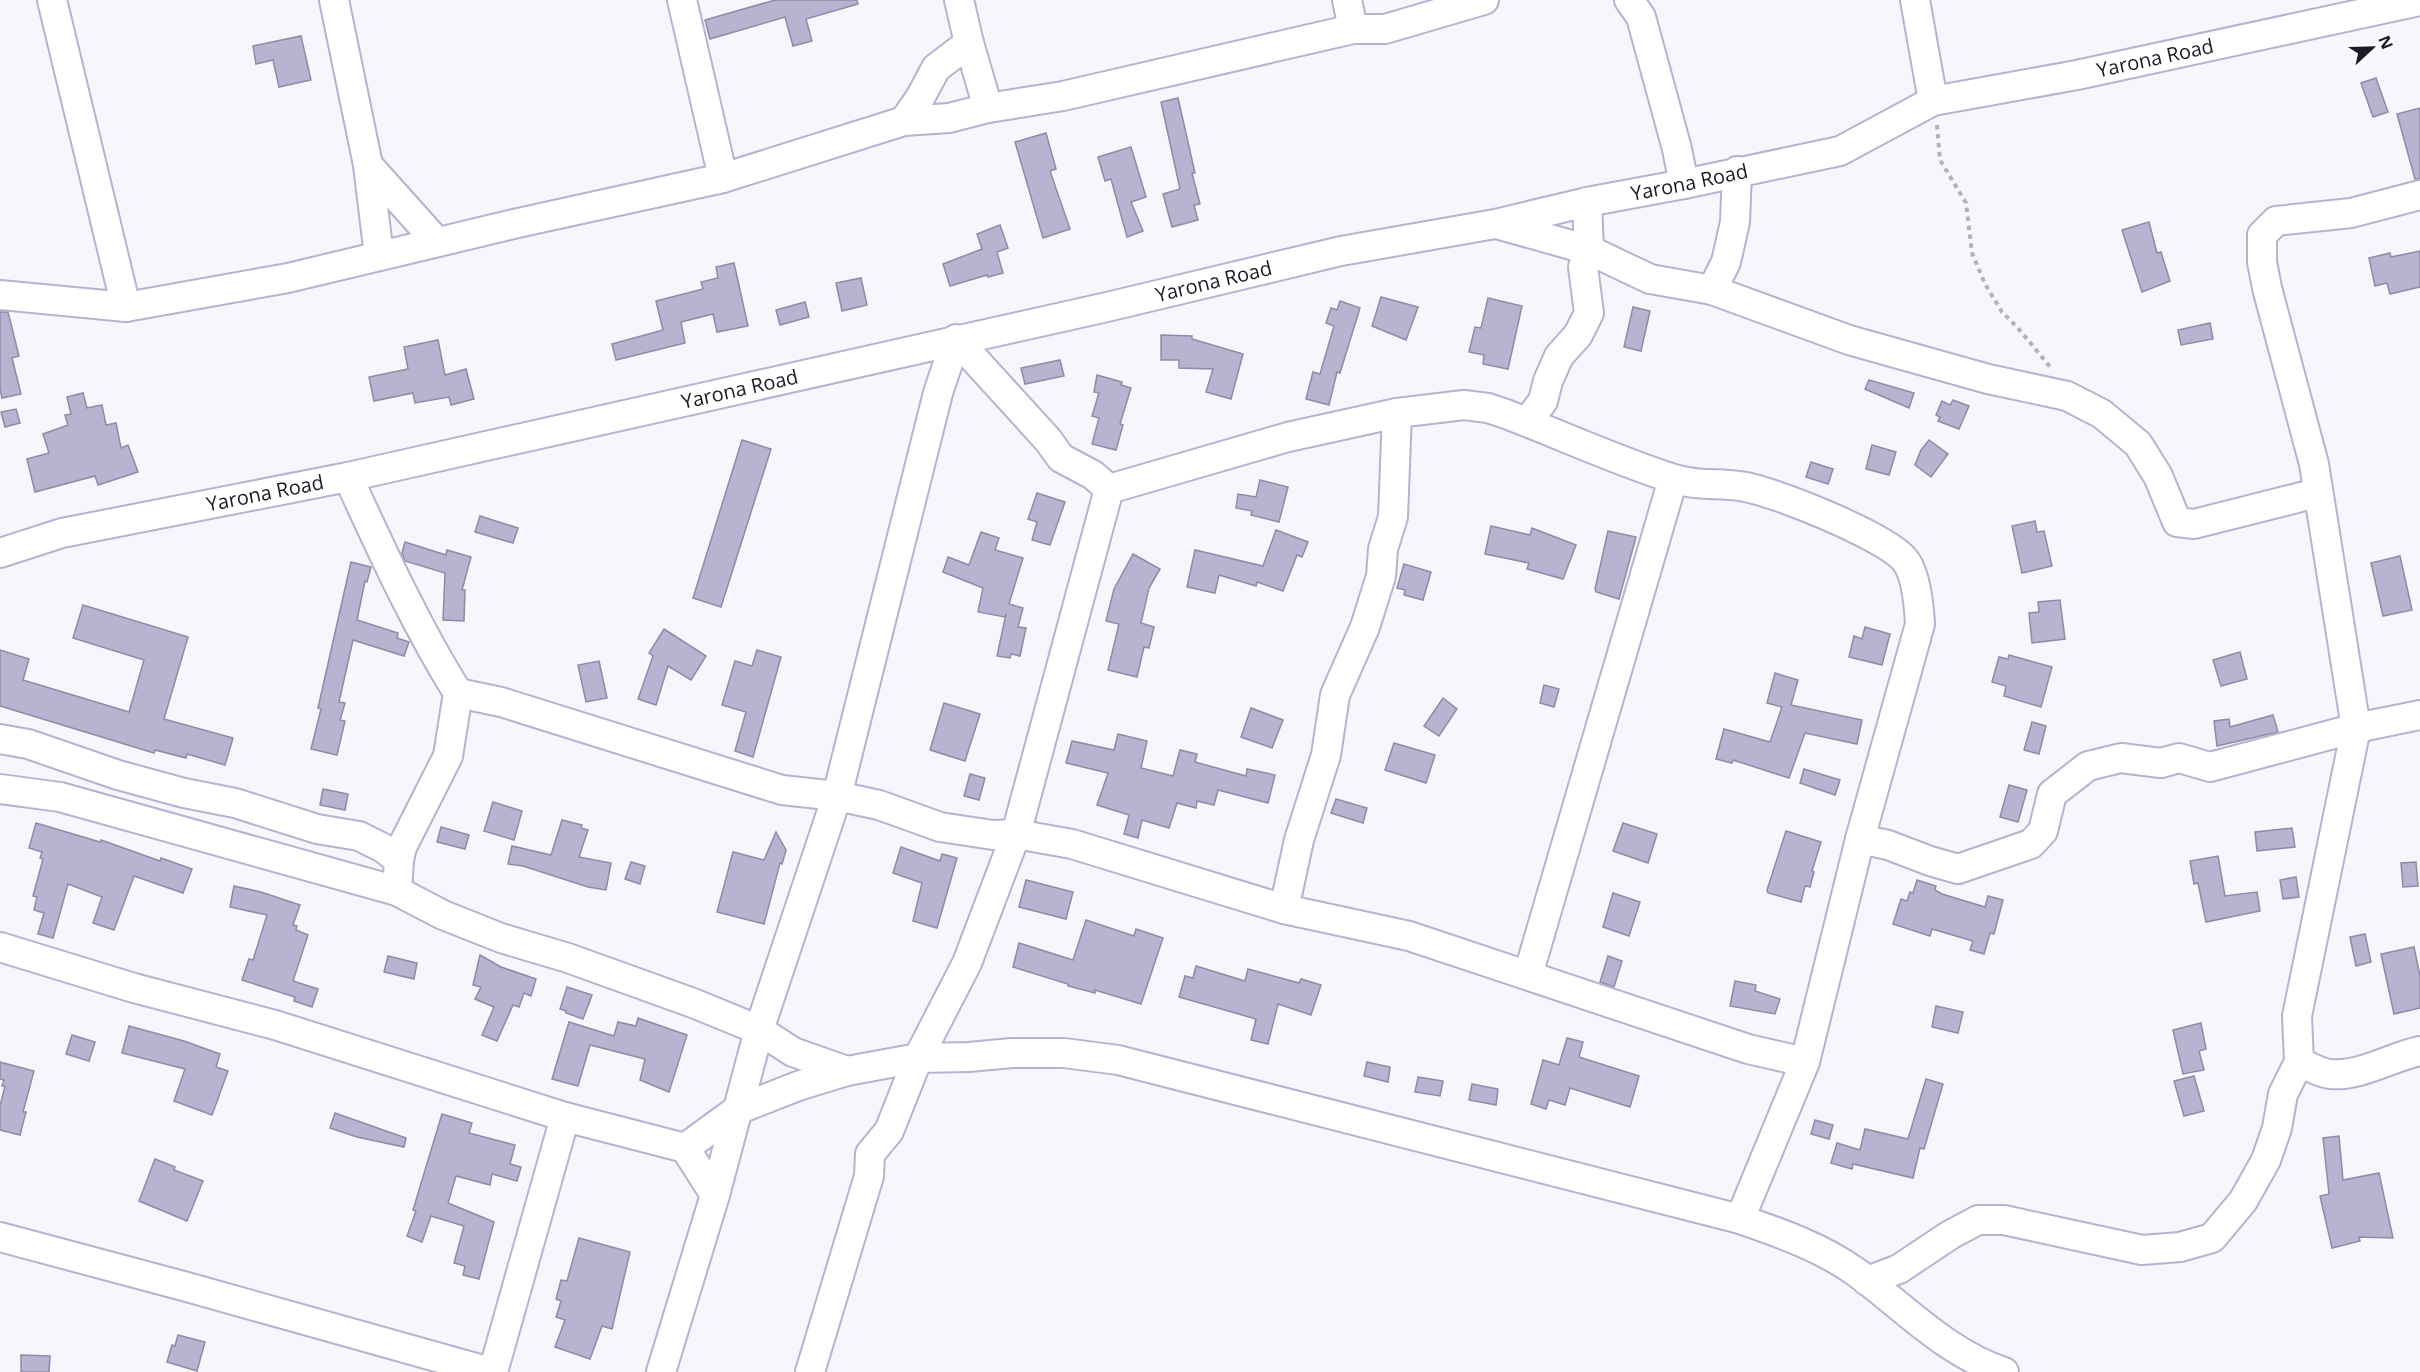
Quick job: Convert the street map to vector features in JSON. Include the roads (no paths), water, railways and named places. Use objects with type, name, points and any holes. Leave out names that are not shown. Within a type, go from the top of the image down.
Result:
[{"type":"street","points":[[52,0],[126,307]]},
{"type":"street","points":[[334,0],[368,165],[379,256]]},
{"type":"street","points":[[682,0],[723,178]]},
{"type":"street","points":[[959,0],[988,108]]},
{"type":"street","points":[[1347,0],[1353,29]]},
{"type":"street","points":[[0,295],[126,307],[288,278],[723,178],[904,121],[950,118],[988,108],[1063,96],[1353,29],[1385,29],[1484,0]]},
{"type":"street","points":[[1629,0],[1641,17],[1677,149],[1684,184]]},
{"type":"street","points":[[1915,0],[1933,100]]},
{"type":"street","name":"Yarona Road","points":[[0,552],[62,533],[348,477],[1107,307],[1341,251],[1495,224],[1587,202],[1840,151],[1933,100],[2077,75],[2420,1]]},
{"type":"street","points":[[904,121],[920,98],[936,68],[969,43]]},
{"type":"street","points":[[368,165],[437,242]]},
{"type":"street","points":[[1712,290],[1726,262],[1735,222],[1737,171]]},
{"type":"street","points":[[1867,1281],[1899,1269],[1950,1235],[1978,1220],[2004,1220],[2142,1250],[2180,1247],[2212,1238],[2243,1201],[2266,1160],[2277,1128],[2283,1094],[2299,1062],[2297,1016],[2356,728],[2339,608],[2317,493],[2314,464],[2267,288],[2262,262],[2262,235],[2276,221],[2351,213],[2420,195]]},
{"type":"street","points":[[1527,422],[1543,401],[1548,381],[1559,356],[1578,335],[1589,313],[1583,267],[1589,250],[1587,202]]},
{"type":"street","points":[[1495,224],[1589,250],[1650,279],[1712,290],[1849,339],[1988,379],[2067,396],[2102,414],[2138,444],[2158,476],[2177,522],[2194,524],[2317,493]]},
{"type":"street","points":[[661,1372],[715,1195],[759,1030],[837,796],[938,393],[956,339],[1048,440],[1061,458],[1093,475],[1108,489]]},
{"type":"street","points":[[1108,489],[1288,437],[1397,413],[1464,405],[1488,408],[1673,479],[1709,486],[1740,486],[1795,502],[1882,542],[1905,560],[1918,594],[1920,624],[1860,839],[1805,1062],[1740,1219]]},
{"type":"street","points":[[1284,909],[1299,840],[1326,755],[1335,695],[1365,627],[1380,576],[1383,549],[1393,516],[1397,413]]},
{"type":"street","points":[[348,477],[405,601],[458,693],[448,756],[402,847],[397,891]]},
{"type":"street","points":[[1528,975],[1673,479]]},
{"type":"street","points":[[810,1372],[869,1176],[870,1154],[889,1131],[918,1058],[967,963],[1016,834],[1108,489]]},
{"type":"street","points":[[458,693],[501,702],[782,790],[837,796],[879,805],[940,827],[993,835],[1016,834],[1072,844],[1284,909],[1409,936],[1748,1049],[1805,1062]]},
{"type":"street","points":[[1860,839],[1888,845],[1958,869],[2031,844],[2043,831],[2052,794],[2088,766],[2121,758],[2161,763],[2179,758],[2210,767],[2356,728],[2420,715]]},
{"type":"street","points":[[0,740],[28,744],[118,775],[221,800],[316,829],[359,836],[383,848],[399,860]]},
{"type":"street","points":[[1,793],[60,797],[197,833],[397,891],[443,915],[501,938],[567,958],[693,1003],[759,1030],[793,1053],[847,1071]]},
{"type":"street","points":[[151,822],[221,800]]},
{"type":"street","points":[[0,946],[134,988],[275,1025],[565,1117],[685,1148],[715,1195]]},
{"type":"street","points":[[2299,1062],[2328,1074],[2354,1072],[2420,1051]]},
{"type":"street","points":[[685,1148],[737,1110],[798,1086],[847,1071],[918,1058],[1012,1053],[1064,1053],[1118,1060],[1740,1219],[1802,1241],[1855,1271],[1928,1330],[1982,1365],[2004,1372]]},
{"type":"street","points":[[0,1238],[187,1287],[491,1372],[565,1117]]}]
